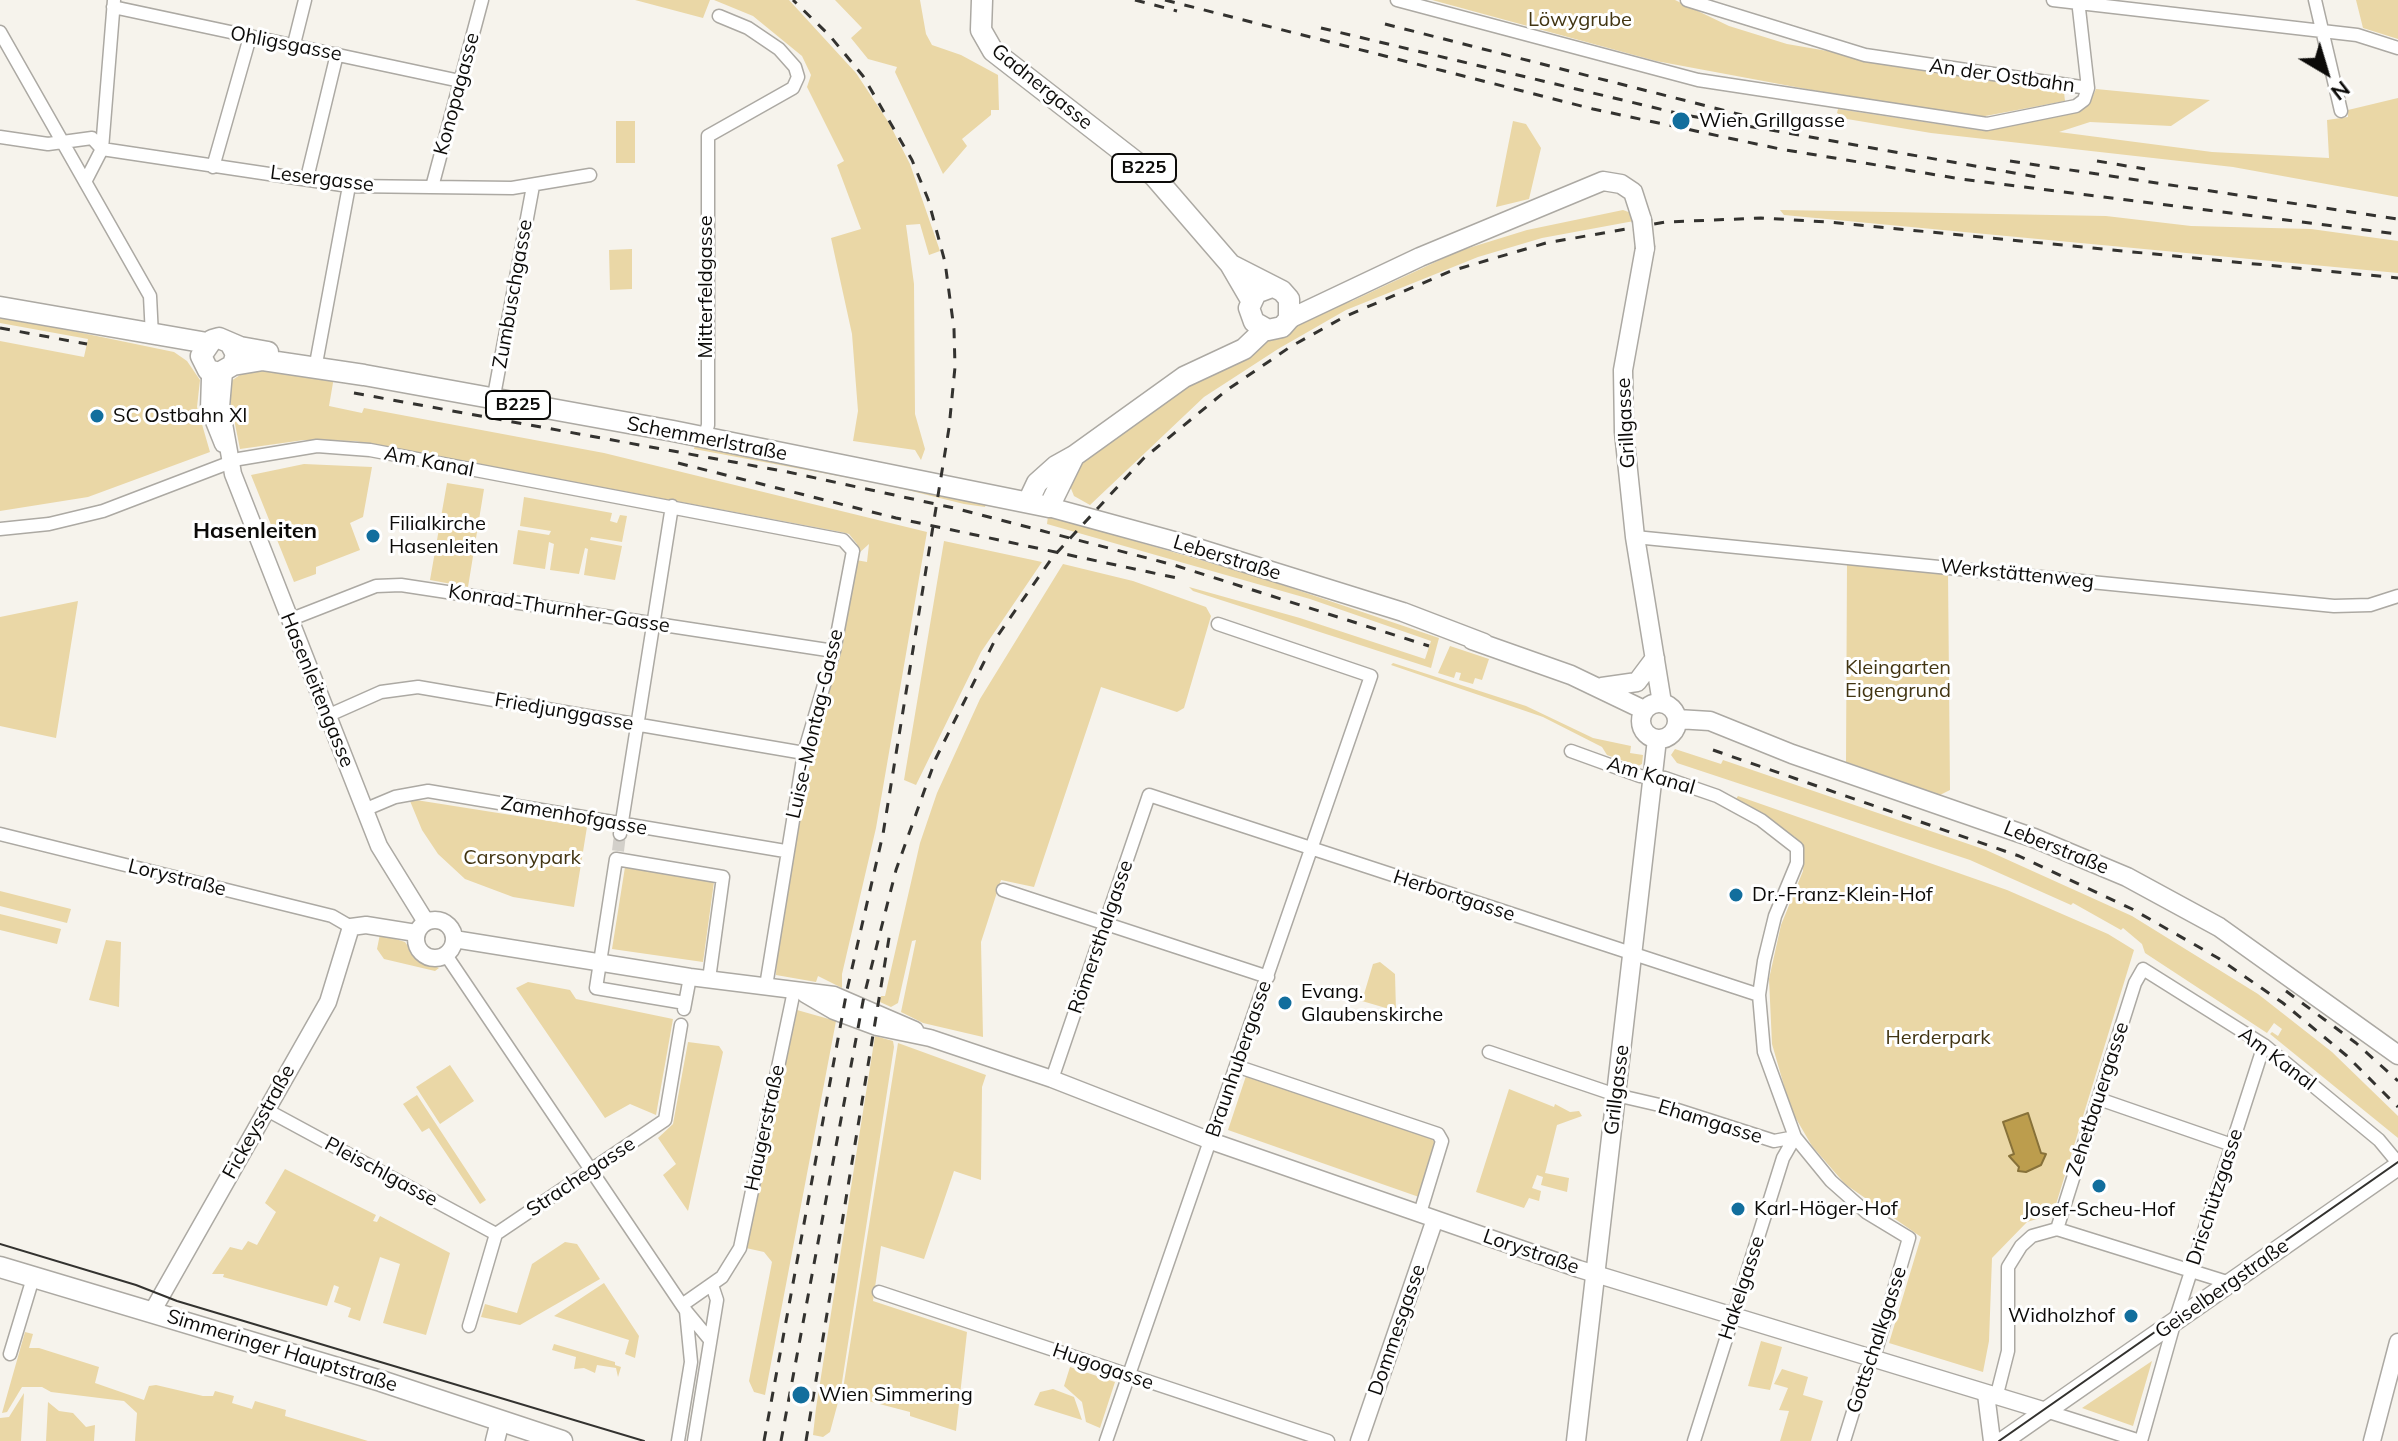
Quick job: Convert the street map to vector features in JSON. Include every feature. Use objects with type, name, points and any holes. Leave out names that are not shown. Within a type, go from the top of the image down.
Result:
[{"type":"main road","name":"Gadnergasse","points":[[982,0],[981,30],[993,51],[1146,169],[1230,264],[1283,302]]},
{"type":"main road","name":"Grillgasse","points":[[1283,302],[1328,301],[1589,185],[1613,182],[1626,187],[1638,200],[1645,248],[1623,370],[1624,432],[1635,537],[1655,658],[1653,707],[1643,730],[1657,739],[1576,1441]]},
{"type":"main road","name":"Gadnergasse","points":[[1230,264],[1256,316]]},
{"type":"main road","points":[[1028,502],[1043,476],[1144,403],[1217,360],[1244,349],[1256,316],[1260,291],[1283,302],[1278,328],[1256,316]]},
{"type":"main road","name":"Schemmerlstraße","points":[[0,307],[152,336],[215,361],[263,360],[317,364]]},
{"type":"main road","name":"Schemmerlstraße","points":[[215,361],[236,354],[230,343],[493,401],[1049,507]]},
{"type":"main road","points":[[1049,507],[1074,456]]},
{"type":"main road","name":"Leberstraße","points":[[1049,507],[1188,545],[1403,612],[1653,707]]},
{"type":"main road","points":[[1601,687],[1637,682],[1655,658]]},
{"type":"main road","points":[[1653,707],[1672,708],[1677,719],[1672,734],[1657,739]]},
{"type":"main road","name":"Leberstraße","points":[[1677,719],[1710,721],[1792,754],[2034,838],[2127,877],[2219,927],[2398,1055]]},
{"type":"main road","name":"Geiselbergstraße","points":[[2003,1441],[2398,1165]]},
{"type":"main road","name":"Simmeringer Hauptstraße","points":[[0,1267],[381,1381],[497,1431],[562,1441]]},
{"type":"main road","name":"Geiselbergstraße","points":[[2022,1441],[2044,1425],[2046,1411]]},
{"type":"street","points":[[294,44],[305,0]]},
{"type":"street","name":"Konopagasse","points":[[432,187],[482,0]]},
{"type":"street","name":"An der Ostbahn","points":[[1397,0],[1698,80],[1987,124],[2076,106],[2084,100],[2088,88],[1865,55],[1687,0]]},
{"type":"street","points":[[2053,0],[2357,35],[2398,48]]},
{"type":"street","points":[[2315,0],[2341,111]]},
{"type":"street","points":[[85,182],[102,149],[114,3]]},
{"type":"street","name":"Ohligsgasse","points":[[114,3],[250,37],[460,81]]},
{"type":"street","points":[[2078,3],[2088,88]]},
{"type":"street","name":"Mitterfeldgasse","points":[[704,439],[708,425],[708,136],[796,83],[795,67],[779,49],[748,28],[719,16]]},
{"type":"street","points":[[0,32],[150,296],[152,336]]},
{"type":"street","points":[[213,167],[250,37]]},
{"type":"street","points":[[307,178],[337,54]]},
{"type":"street","points":[[0,137],[64,143]]},
{"type":"street","name":"Lesergasse","points":[[64,143],[92,138],[102,149],[349,186],[533,186],[590,175]]},
{"type":"street","points":[[317,364],[349,186]]},
{"type":"street","name":"Zumbuschgasse","points":[[493,401],[533,186]]},
{"type":"street","name":"Hasenleitengasse","points":[[215,361],[227,456],[364,810],[383,854],[409,896],[421,928]]},
{"type":"street","name":"Am Kanal","points":[[0,529],[49,524],[103,511],[227,456],[289,448],[348,448],[843,540],[851,546],[852,557]]},
{"type":"street","points":[[621,829],[672,506]]},
{"type":"street","name":"Werkstättenweg","points":[[1635,537],[2341,606],[2370,605],[2398,596]]},
{"type":"street","name":"Luise-Montag-Gasse","points":[[766,986],[785,851],[804,753],[834,651],[852,557]]},
{"type":"street","name":"Konrad-Thurnher-Gasse","points":[[289,620],[376,586],[401,585],[834,651]]},
{"type":"street","name":"Braunhubergasse","points":[[1106,1441],[1371,676],[1218,624]]},
{"type":"street","name":"Friedjunggasse","points":[[327,716],[381,692],[418,687],[804,753]]},
{"type":"street","name":"Am Kanal","points":[[1571,751],[1717,796],[1761,820],[1797,848],[1797,863],[1775,916],[1759,995]]},
{"type":"street","name":"Zamenhofgasse","points":[[364,810],[395,797],[428,791],[621,829],[785,851]]},
{"type":"street","name":"Herbortgasse","points":[[1149,795],[1311,851],[1759,995]]},
{"type":"street","name":"Römersthalgasse","points":[[1052,1079],[1149,795]]},
{"type":"street","name":"Lorystraße","points":[[0,834],[332,916],[351,927]]},
{"type":"street","points":[[690,977],[684,1006],[596,988],[617,855],[723,877],[709,979]]},
{"type":"street","points":[[1003,890],[1268,977]]},
{"type":"street","points":[[393,929],[409,916],[409,896]]},
{"type":"street","points":[[351,927],[421,928],[445,923],[454,939],[446,955],[434,958],[423,955],[417,945],[421,928]]},
{"type":"street","name":"Fickeysstraße","points":[[152,1312],[328,1002],[351,927]]},
{"type":"street","name":"Lorystraße","points":[[454,939],[799,993],[834,1011],[877,1027],[930,1038],[1052,1079],[1211,1141],[1595,1274],[2140,1441]]},
{"type":"street","points":[[446,955],[684,1308],[710,1340]]},
{"type":"street","name":"Am Kanal","points":[[2143,969],[2264,1045],[2379,1140],[2398,1165]]},
{"type":"street","name":"Zehetbauergasse","points":[[2057,1229],[2135,983],[2143,969]]},
{"type":"street","name":"Haugerstraße","points":[[712,1285],[733,1264],[740,1248],[799,993]]},
{"type":"street","points":[[1759,995],[1764,1052],[1795,1137]]},
{"type":"street","name":"Strachegasse","points":[[496,1234],[665,1120],[681,1025]]},
{"type":"street","name":"Drischützgasse","points":[[2140,1441],[2174,1324],[2264,1045]]},
{"type":"street","name":"Ehamgasse","points":[[1489,1052],[1616,1095],[1668,1107],[1774,1141],[1795,1137]]},
{"type":"street","name":"Dommesgasse","points":[[1236,1066],[1438,1134],[1442,1141],[1427,1216],[1359,1441]]},
{"type":"street","points":[[2099,1099],[2232,1145]]},
{"type":"street","name":"Pleischlgasse","points":[[265,1109],[496,1234]]},
{"type":"street","name":"Gottschalkgasse","points":[[1795,1137],[1836,1185],[1866,1212],[1909,1238],[1873,1361],[1866,1370],[1844,1441]]},
{"type":"street","name":"Hakelgasse","points":[[1694,1441],[1783,1158],[1795,1137]]},
{"type":"street","points":[[1992,1441],[1991,1396],[2008,1351],[2008,1267],[2021,1246],[2032,1236],[2057,1229],[2230,1283]]},
{"type":"street","points":[[469,1326],[496,1234]]},
{"type":"street","points":[[10,1354],[33,1278]]},
{"type":"street","points":[[684,1308],[712,1285],[717,1300],[694,1441]]},
{"type":"street","name":"Hugogasse","points":[[879,1292],[1328,1441]]},
{"type":"street","points":[[678,1441],[691,1362],[684,1308]]},
{"type":"street","points":[[2372,1441],[2398,1342]]},
{"type":"green space","points":[[635,0],[710,0],[703,18]]},
{"type":"green space","points":[[714,0],[789,0],[856,73],[889,123],[910,164],[940,251],[929,255],[920,224],[906,225],[914,284],[915,414],[925,449],[921,460],[915,450],[853,441],[858,411],[852,334],[831,238],[861,229],[837,165],[844,161],[807,87],[811,75],[802,56],[753,16]]},
{"type":"green space","points":[[835,0],[920,0],[926,34],[932,45],[961,55],[998,75],[999,110],[991,110],[991,115],[962,139],[967,146],[943,174],[895,72],[897,67],[868,59],[851,38],[862,28]]},
{"type":"green space","name":"Löwygrube","points":[[1432,0],[1675,0],[1729,26],[1787,44],[2064,92],[2065,101],[1980,117],[1876,102],[1656,61]]},
{"type":"green space","points":[[2356,0],[2398,0],[2398,39],[2363,28]]},
{"type":"green space","points":[[2096,89],[2210,100],[2171,126],[2090,122],[2059,132],[2212,152],[2329,158],[2327,120],[2348,117],[2348,110],[2398,98],[2398,197],[2233,167],[1931,133],[1847,119],[1837,113],[1838,109],[1985,131],[2081,110],[2089,104]]},
{"type":"green space","points":[[616,121],[635,121],[635,163],[616,163]]},
{"type":"green space","points":[[1513,121],[1526,124],[1541,148],[1529,199],[1496,207]]},
{"type":"green space","points":[[1623,210],[1634,214],[1634,221],[1542,238],[1478,257],[1346,310],[1204,397],[1090,505],[1074,496],[1070,486],[1081,461],[1153,407],[1297,319],[1352,301],[1459,251],[1527,230]]},
{"type":"green space","points":[[1780,210],[2106,216],[2191,226],[2311,229],[2398,241],[2398,273],[1784,215]]},
{"type":"green space","points":[[632,249],[632,289],[610,290],[609,250]]},
{"type":"green space","name":"SC Ostbahn XI","points":[[0,316],[174,352],[187,361],[200,380],[197,407],[210,452],[88,497],[0,511],[0,341],[84,357],[88,339],[0,323]]},
{"type":"green space","points":[[249,369],[334,377],[329,406],[362,413],[364,408],[604,453],[927,532],[876,828],[842,974],[842,988],[818,976],[816,982],[776,975],[777,950],[810,753],[856,560],[867,562],[869,544],[858,554],[857,544],[849,534],[841,532],[355,441],[304,440],[240,449],[230,399],[231,381]]},
{"type":"green space","points":[[695,443],[987,501],[985,507],[964,504],[887,485],[694,449]]},
{"type":"green space","points":[[304,464],[372,467],[363,517],[350,523],[360,550],[316,567],[316,574],[294,582],[251,475]]},
{"type":"green space","points":[[447,483],[484,489],[468,587],[430,580]]},
{"type":"green space","points":[[524,497],[612,513],[610,521],[617,523],[620,515],[627,516],[622,542],[591,537],[590,540],[622,546],[615,580],[584,575],[588,549],[585,548],[579,574],[550,570],[554,544],[549,542],[545,569],[513,564],[518,530],[549,535],[551,531],[520,526]]},
{"type":"green space","points":[[1048,516],[1256,576],[1439,638],[1431,668],[1193,591],[1189,587],[1300,618],[1425,659],[1431,641],[1310,599],[1047,524]]},
{"type":"green space","points":[[944,541],[1042,562],[981,652],[916,785],[904,780]]},
{"type":"green space","points":[[1063,564],[1133,581],[1206,607],[1211,616],[1184,708],[1177,712],[1101,687],[1034,887],[1001,880],[981,942],[983,1037],[923,1023],[901,1012],[916,940],[912,941],[898,1003],[891,1007],[880,1002],[881,996],[885,996],[920,843],[937,793],[980,699]]},
{"type":"green space","name":"Kleingarten Eigengrund","points":[[1847,564],[1948,572],[1950,790],[1940,795],[1846,762]]},
{"type":"green space","points":[[78,601],[56,738],[0,726],[0,617]]},
{"type":"green space","points":[[1450,646],[1489,659],[1482,680],[1475,678],[1473,684],[1459,680],[1461,673],[1456,672],[1454,678],[1438,673]]},
{"type":"green space","points":[[1393,663],[1526,706],[1593,738],[1631,746],[1630,753],[1643,755],[1642,764],[1638,766],[1607,755],[1602,747],[1543,717],[1391,665]]},
{"type":"green space","points":[[1675,749],[1721,764],[1723,760],[1986,850],[2132,916],[2258,994],[2332,1052],[2398,1116],[2398,1138],[2270,1034],[2272,1032],[2278,1036],[2282,1029],[2274,1023],[2267,1033],[2145,953],[2142,944],[2123,928],[2121,930],[2073,903],[2071,905],[1970,860],[1677,763],[1671,755]]},
{"type":"green space","name":"Herderpark","points":[[1738,796],[2007,890],[2108,934],[2134,950],[2053,1214],[2027,1222],[1992,1258],[1989,1341],[1983,1372],[1889,1343],[1921,1237],[1845,1184],[1812,1146],[1791,1110],[1772,1044],[1769,979],[1781,925],[1803,871],[1804,851],[1795,837],[1736,799]]},
{"type":"green space","name":"Carsonypark","points":[[410,801],[587,827],[574,907],[513,897],[465,879],[438,854],[422,830]]},
{"type":"green space","points":[[625,867],[714,882],[703,962],[612,949]]},
{"type":"green space","points":[[0,891],[71,909],[67,923],[0,906]]},
{"type":"green space","points":[[0,914],[61,929],[57,944],[0,930]]},
{"type":"green space","points":[[380,934],[405,942],[416,957],[439,968],[435,971],[384,959],[377,949]]},
{"type":"green space","points":[[106,940],[121,942],[119,1007],[89,1000]]},
{"type":"green space","points":[[1380,962],[1395,974],[1396,1011],[1362,1001],[1373,964]]},
{"type":"green space","points":[[528,982],[570,990],[576,999],[673,1019],[656,1115],[630,1104],[605,1118],[516,988]]},
{"type":"green space","points":[[797,1010],[836,1021],[765,1395],[754,1392],[749,1381],[772,1262],[764,1252],[746,1248]]},
{"type":"green space","points":[[875,1036],[893,1041],[894,1047],[840,1395],[830,1432],[823,1437],[813,1435],[816,1408]]},
{"type":"green space","points":[[688,1042],[719,1046],[723,1052],[688,1211],[663,1175],[676,1164],[658,1138],[673,1124]]},
{"type":"green space","points":[[898,1043],[986,1075],[982,1087],[981,1180],[954,1171],[924,1259],[881,1246],[873,1301],[967,1332],[956,1431],[910,1416],[910,1412],[845,1395],[843,1389]]},
{"type":"green space","points":[[450,1065],[474,1101],[440,1124],[416,1087]]},
{"type":"green space","points":[[1246,1076],[1432,1139],[1435,1143],[1419,1197],[1228,1130]]},
{"type":"green space","points":[[1509,1089],[1554,1107],[1555,1104],[1570,1112],[1579,1111],[1582,1116],[1557,1125],[1545,1173],[1569,1178],[1567,1192],[1541,1185],[1543,1177],[1537,1175],[1532,1188],[1541,1191],[1539,1201],[1529,1198],[1524,1208],[1476,1192]]},
{"type":"green space","points":[[417,1095],[486,1200],[480,1204],[429,1128],[422,1132],[403,1104]]},
{"type":"green space","points":[[285,1169],[376,1215],[373,1221],[377,1222],[380,1216],[450,1253],[426,1335],[383,1323],[400,1264],[380,1257],[360,1321],[348,1317],[351,1308],[334,1302],[339,1287],[334,1285],[327,1306],[223,1277],[224,1274],[212,1274],[230,1247],[242,1250],[248,1241],[257,1245],[276,1212],[265,1203]]},
{"type":"green space","points":[[565,1242],[577,1244],[600,1279],[520,1325],[481,1317],[485,1304],[517,1313],[532,1264]]},
{"type":"green space","points":[[604,1283],[639,1336],[635,1358],[625,1354],[629,1340],[554,1316]]},
{"type":"green space","points":[[25,1332],[33,1334],[29,1348],[39,1348],[99,1367],[95,1383],[144,1400],[149,1386],[156,1385],[203,1396],[213,1396],[215,1391],[234,1396],[232,1403],[252,1409],[255,1401],[286,1410],[285,1416],[368,1441],[135,1441],[137,1413],[124,1401],[51,1392],[42,1387],[22,1387],[7,1412],[2,1413]]},
{"type":"green space","points":[[1761,1341],[1782,1347],[1770,1390],[1748,1386]]},
{"type":"green space","points":[[554,1344],[615,1362],[621,1367],[618,1377],[616,1368],[597,1365],[595,1373],[584,1368],[574,1369],[576,1357],[552,1350]]},
{"type":"green space","points":[[2152,1361],[2133,1426],[2082,1408]]},
{"type":"green space","points":[[1070,1367],[1115,1382],[1100,1428],[1086,1422],[1082,1402],[1064,1386]]},
{"type":"green space","points":[[1782,1369],[1808,1377],[1803,1395],[1823,1401],[1811,1441],[1780,1441],[1789,1411],[1779,1410],[1788,1388],[1774,1384]]},
{"type":"green space","points":[[1053,1389],[1074,1397],[1082,1420],[1034,1405],[1040,1392]]},
{"type":"green space","points":[[24,1393],[21,1441],[0,1441],[0,1418],[9,1417]]},
{"type":"green space","points":[[48,1402],[59,1411],[73,1413],[86,1427],[95,1425],[94,1441],[46,1441]]},
{"type":"shaded area","points":[[2028,1113],[2041,1153],[2046,1154],[2041,1165],[2026,1172],[2018,1171],[2019,1167],[2009,1156],[2014,1154],[2003,1122]]},
{"type":"tunnel","points":[[618,851],[620,834]]},
{"type":"tram line","points":[[1999,1441],[2398,1162]]},
{"type":"tram line","points":[[0,1244],[136,1285],[177,1301],[644,1441]]},
{"type":"railway","points":[[764,1441],[847,990],[883,834],[949,428],[955,367],[954,329],[945,262],[928,199],[912,160],[863,76],[830,36],[793,0]]},
{"type":"railway","points":[[1135,0],[1177,11]]},
{"type":"railway","points":[[1165,0],[1593,109],[1780,149],[1961,179],[2398,234]]},
{"type":"railway","points":[[1385,24],[1742,115]]},
{"type":"railway","points":[[1321,28],[1685,115],[2037,177]]},
{"type":"railway","points":[[2010,161],[2398,219]]},
{"type":"railway","points":[[2097,161],[2145,169]]},
{"type":"railway","points":[[781,1441],[864,996],[896,870],[936,758],[996,638],[1052,558],[1144,458],[1227,390],[1290,347],[1344,317],[1451,271],[1546,243],[1666,222],[1761,218],[1828,222],[2398,278]]},
{"type":"railway","points":[[0,328],[87,344]]},
{"type":"railway","points":[[354,393],[788,472],[954,508],[1174,565],[1429,646]]},
{"type":"railway","points":[[678,463],[896,518],[1177,578]]},
{"type":"railway","points":[[1713,750],[2019,856],[2132,909],[2218,958],[2283,1003],[2347,1056],[2398,1107]]},
{"type":"railway","points":[[806,1441],[890,932]]},
{"type":"railway","points":[[2286,991],[2356,1043],[2398,1081]]},
{"type":"place","name":"Wien Grillgasse","points":[[1681,121]]},
{"type":"place","name":"SC Ostbahn XI","points":[[97,416]]},
{"type":"place","name":"Filialkirche Hasenleiten","points":[[373,536]]},
{"type":"place","name":"Dr.-Franz-Klein-Hof","points":[[1736,895]]},
{"type":"place","name":"Evang. Glaubenskirche","points":[[1285,1003]]},
{"type":"place","name":"Josef-Scheu-Hof","points":[[2099,1186]]},
{"type":"place","name":"Karl-Höger-Hof","points":[[1738,1209]]},
{"type":"place","name":"Widholzhof","points":[[2131,1316]]},
{"type":"place","name":"Wien Simmering","points":[[801,1395]]},
{"type":"district","name":"Hasenleiten","points":[[255,531]]}]
